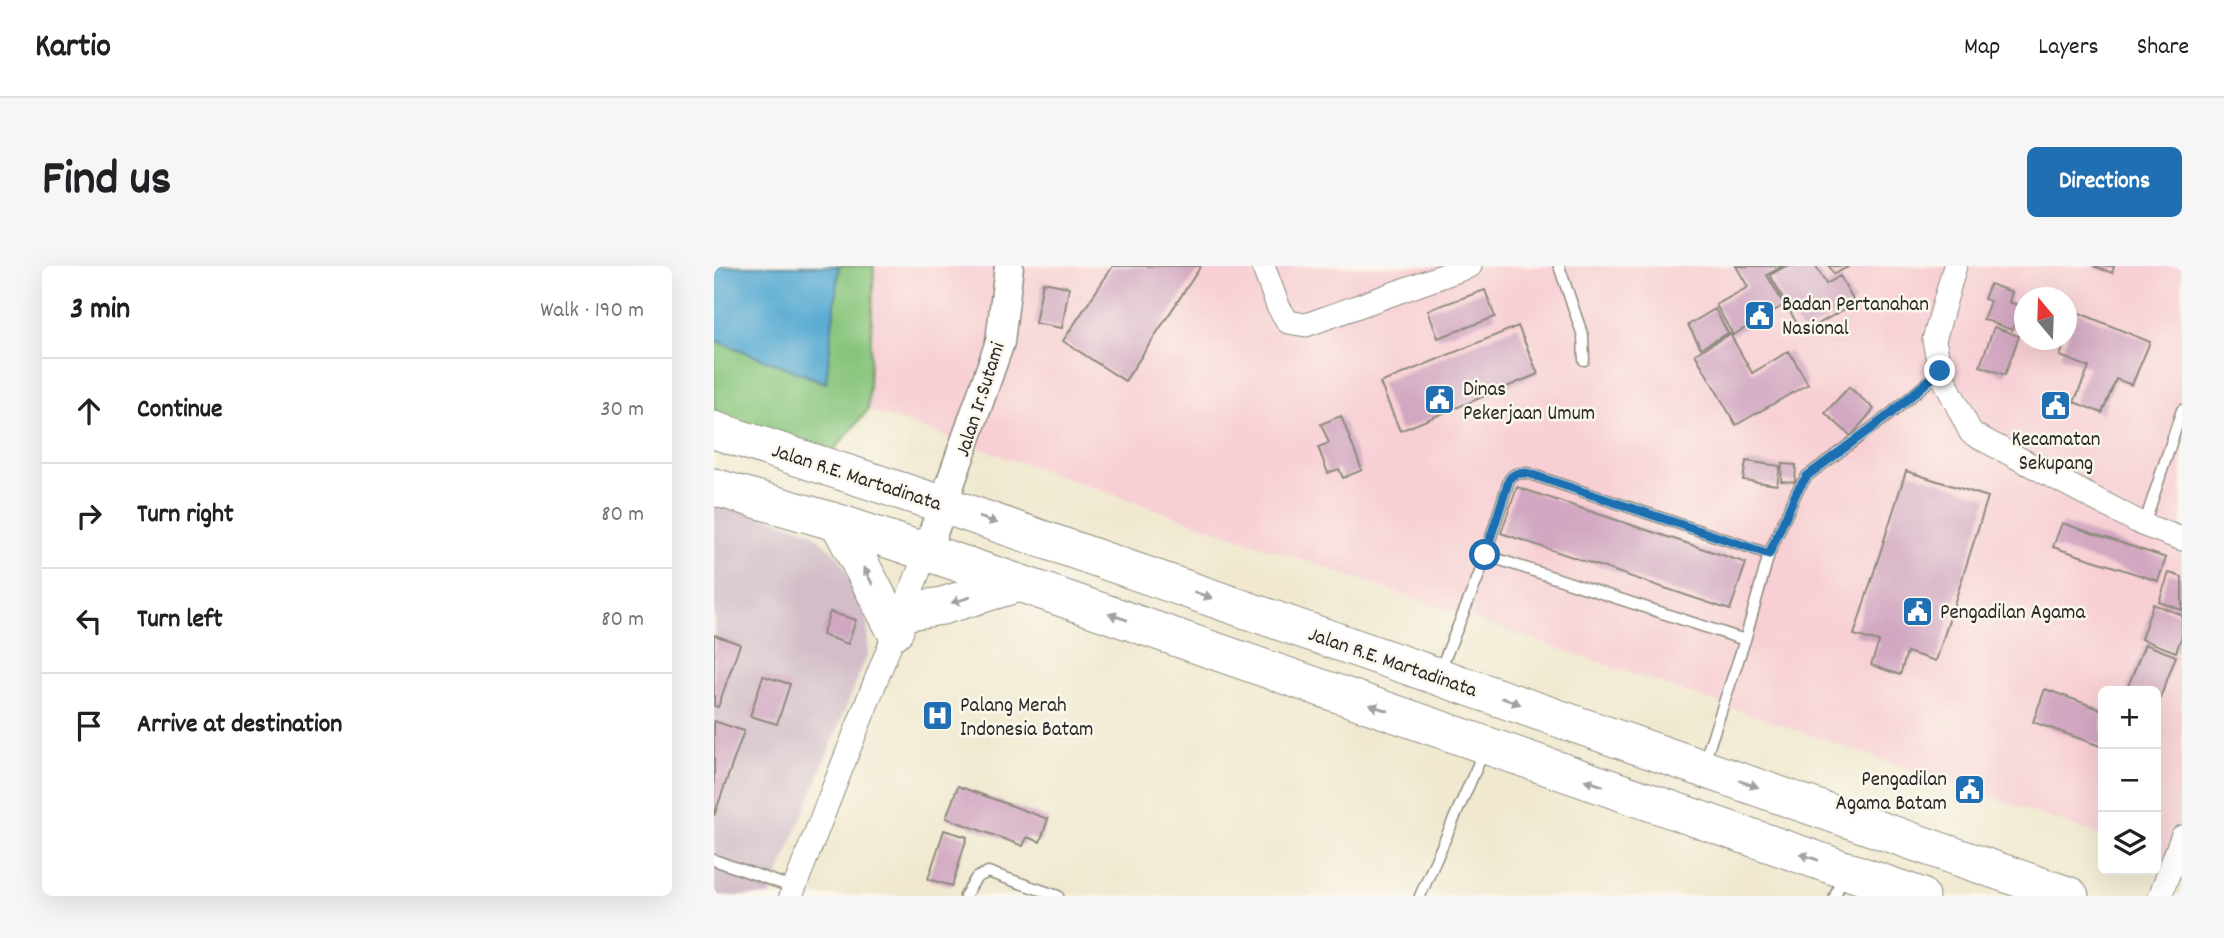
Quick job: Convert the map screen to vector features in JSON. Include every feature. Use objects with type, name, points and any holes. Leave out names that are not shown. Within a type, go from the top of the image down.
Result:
[{"type":"highway","name":"Jalan R.E. Martadinata","points":[[714,430],[935,528],[1437,676],[2070,896]]},
{"type":"highway","name":"Jalan R.E. Martadinata","points":[[714,487],[839,523],[935,528],[1019,583],[1486,746],[1840,883],[1920,896]]},
{"type":"highway","points":[[839,523],[899,621],[1019,583]]},
{"type":"street","name":"Jalan Ir.Sutami","points":[[935,528],[1000,342],[1009,266]]},
{"type":"street","points":[[1263,266],[1278,306],[1288,322],[1306,325],[1470,266]]},
{"type":"street","points":[[1955,266],[1934,340],[1940,371],[1971,433],[2144,525],[2182,539]]},
{"type":"street","points":[[793,892],[935,528]]},
{"type":"street","points":[[2160,896],[2182,837]]},
{"type":"lane","points":[[1559,266],[1583,336],[1584,360]]},
{"type":"lane","points":[[1702,768],[1745,640],[1769,554],[1797,491],[1807,476],[1889,415],[1940,371]]},
{"type":"lane","points":[[2144,525],[2182,410]]},
{"type":"lane","points":[[1437,676],[1485,555],[1509,480],[1511,475],[1518,472],[1769,554]]},
{"type":"lane","points":[[1485,555],[1745,640]]},
{"type":"lane","points":[[1420,896],[1486,746]]},
{"type":"lane","points":[[714,860],[793,892]]},
{"type":"lane","points":[[965,896],[975,878],[988,872],[1058,896]]},
{"type":"shaded area","points":[[874,266],[2182,266],[2182,864],[2161,856],[2161,686],[2098,686],[2098,834],[868,410]]},
{"type":"shaded area","points":[[714,500],[810,531],[839,557],[867,607],[868,653],[770,896],[714,896]]},
{"type":"green space","points":[[714,266],[874,266],[868,410],[822,464],[714,430]]},
{"type":"water","points":[[714,266],[839,266],[826,383],[714,340]]},
{"type":"building","points":[[1113,266],[1201,266],[1125,381],[1063,341]]},
{"type":"building","points":[[1736,266],[1783,266],[1767,275],[1784,305],[1733,335],[1716,305],[1748,287]]},
{"type":"building","points":[[1786,266],[1816,266],[1826,284],[1840,276],[1855,303],[1802,333],[1770,275]]},
{"type":"building","points":[[1829,266],[1850,266],[1834,274]]},
{"type":"building","points":[[2093,266],[2114,266],[2112,273]]},
{"type":"building","points":[[1043,282],[1069,287],[1062,328],[1035,323]]},
{"type":"building","points":[[1990,284],[2012,292],[2009,302],[2014,304],[2012,330],[1983,319],[1990,301],[1984,299]]},
{"type":"building","points":[[1485,290],[1495,317],[1438,338],[1428,310]]},
{"type":"building","points":[[1715,309],[1728,333],[1701,348],[1688,325]]},
{"type":"building","points":[[2077,312],[2150,342],[2132,385],[2116,379],[2102,413],[2074,402],[2089,367],[2060,356],[2062,350],[2077,350]]},
{"type":"building","points":[[1518,326],[1538,374],[1400,431],[1380,383]]},
{"type":"building","points":[[1994,327],[2014,334],[2014,350],[2005,375],[1980,366]]},
{"type":"building","points":[[1730,334],[1752,373],[1789,351],[1808,384],[1736,425],[1695,354]]},
{"type":"building","points":[[1849,387],[1874,409],[1851,436],[1825,413]]},
{"type":"building","points":[[1341,416],[1362,470],[1343,478],[1339,469],[1328,473],[1318,447],[1329,443],[1321,424]]},
{"type":"building","points":[[1746,461],[1780,466],[1777,485],[1743,480]]},
{"type":"building","points":[[1782,464],[1796,465],[1795,482],[1781,481]]},
{"type":"building","points":[[1906,471],[1988,497],[1936,661],[1907,652],[1900,675],[1871,665],[1879,642],[1854,635]]},
{"type":"building","points":[[1517,487],[1746,563],[1730,610],[1501,533]]},
{"type":"building","points":[[2062,523],[2166,558],[2158,581],[2053,547]]},
{"type":"building","points":[[2169,573],[2182,577],[2182,610],[2159,602]]},
{"type":"building","points":[[2153,604],[2182,615],[2182,636],[2176,652],[2141,639]]},
{"type":"building","points":[[830,612],[856,620],[848,644],[822,635]]},
{"type":"building","points":[[714,635],[740,644],[718,707],[714,706]]},
{"type":"building","points":[[2145,644],[2176,656],[2161,696],[2161,686],[2128,686]]},
{"type":"building","points":[[763,676],[790,684],[777,724],[750,716]]},
{"type":"building","points":[[2045,689],[2098,708],[2098,745],[2033,722]]},
{"type":"building","points":[[714,721],[744,731],[714,816]]},
{"type":"building","points":[[958,786],[1048,819],[1040,842],[1027,837],[1023,846],[946,818]]},
{"type":"building","points":[[944,830],[967,837],[952,886],[928,879]]},
{"type":"place","name":"Badan Pertanahan Nasional","points":[[1759,315]]},
{"type":"place","name":"Dinas Pekerjaan Umum","points":[[1440,400]]},
{"type":"place","name":"Kecamatan Sekupang","points":[[2056,406]]},
{"type":"place","name":"Pengadilan Agama","points":[[1917,611]]},
{"type":"place","name":"Palang Merah Indonesia Batam","points":[[937,716]]},
{"type":"place","name":"Pengadilan Agama Batam","points":[[1970,790]]},
{"type":"route","points":[[1485,555],[1509,480],[1511,475],[1518,472],[1769,554],[1797,491],[1807,476],[1889,415],[1940,371]]}]
